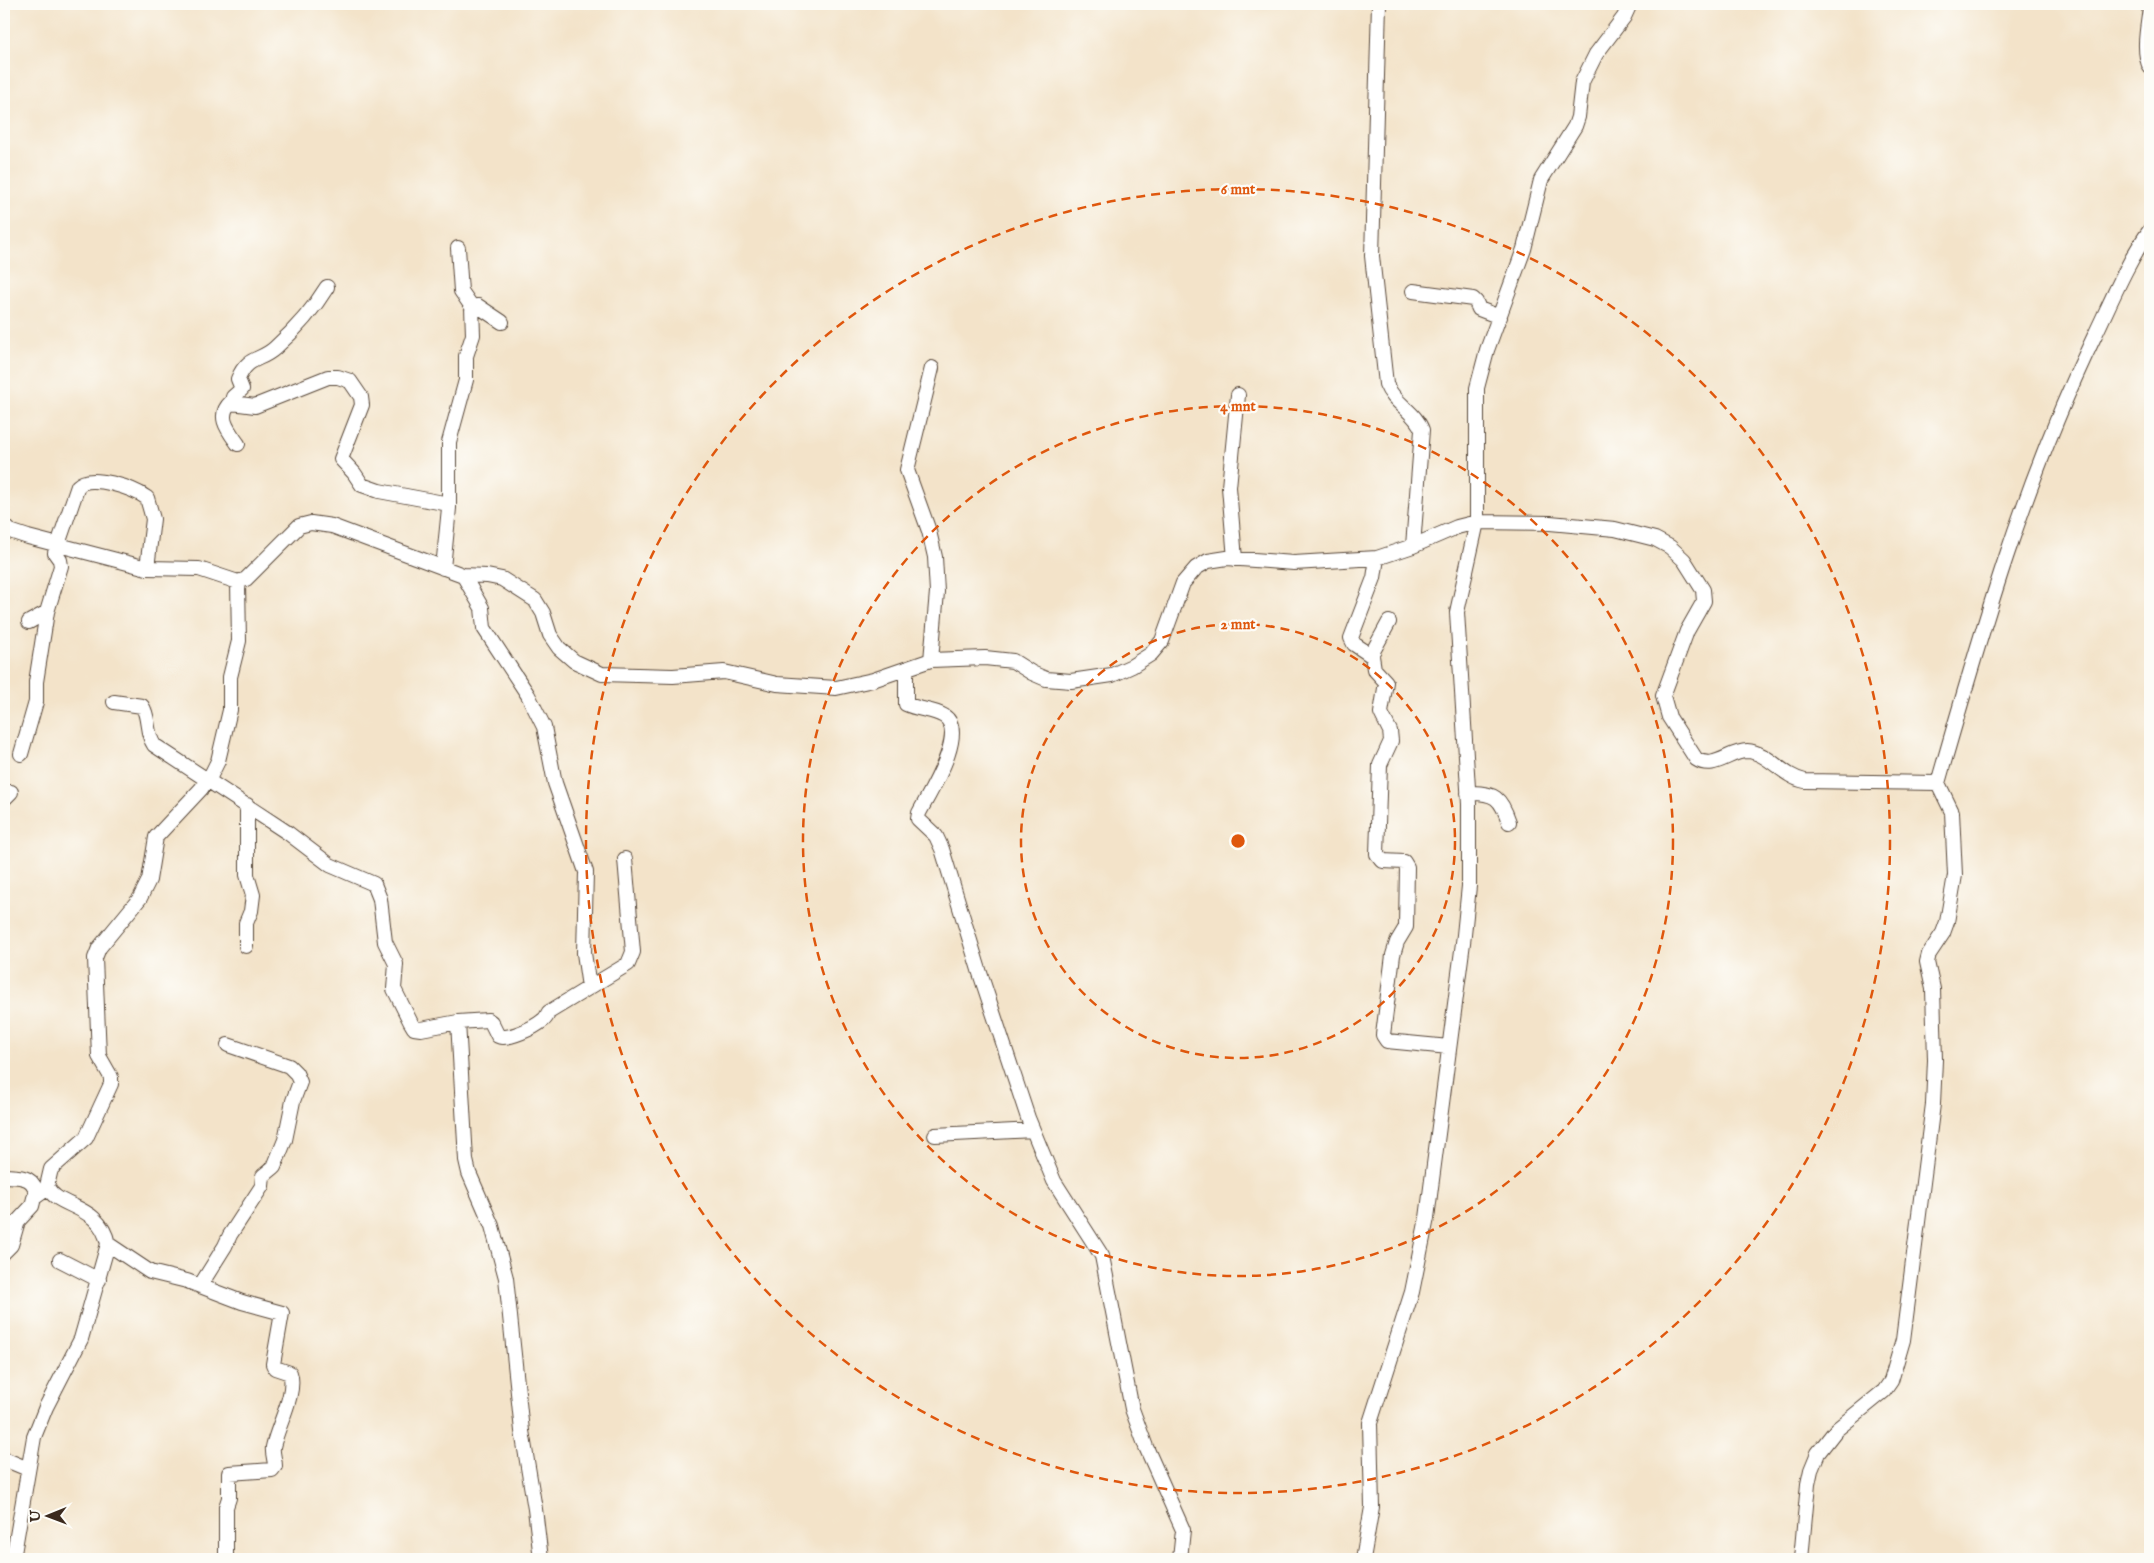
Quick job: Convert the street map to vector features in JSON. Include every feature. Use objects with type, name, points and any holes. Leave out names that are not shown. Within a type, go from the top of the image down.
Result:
[{"type":"street","points":[[1379,4],[1374,147],[1373,279],[1385,382],[1393,397],[1419,424],[1422,430],[1413,546]]},
{"type":"street","points":[[1363,1559],[1372,1507],[1370,1423],[1403,1323],[1417,1270],[1432,1190],[1469,886],[1468,793],[1457,612],[1477,522],[1477,388],[1487,350],[1524,249],[1541,180],[1575,126],[1578,117],[1581,86],[1594,56],[1624,17],[1630,4]]},
{"type":"street","points":[[2150,8],[2147,41],[2147,58],[2150,67]]},
{"type":"street","points":[[1800,1559],[1808,1484],[1818,1453],[1836,1430],[1884,1391],[1891,1380],[1903,1340],[1934,1084],[1933,989],[1927,962],[1929,954],[1943,933],[1947,922],[1955,876],[1952,812],[1938,783],[1988,609],[2028,489],[2077,372],[2136,252],[2150,230]]},
{"type":"street","points":[[443,568],[449,504],[450,442],[466,380],[466,356],[474,336],[472,307],[461,291],[458,248]]},
{"type":"street","points":[[238,444],[224,424],[223,419],[224,410],[232,402],[233,397],[242,390],[238,379],[248,363],[274,348],[315,307],[327,287]]},
{"type":"street","points":[[1413,291],[1473,299],[1478,310],[1500,317]]},
{"type":"street","points":[[472,307],[478,306],[502,322]]},
{"type":"street","points":[[931,660],[937,592],[936,565],[929,531],[908,473],[908,466],[932,368]]},
{"type":"street","points":[[232,402],[234,404],[255,406],[328,377],[345,378],[350,381],[362,403],[360,413],[341,459],[362,485],[378,491],[449,504]]},
{"type":"street","points":[[1235,558],[1229,487],[1238,395]]},
{"type":"street","points":[[21,754],[35,706],[36,682],[46,612],[61,566],[60,560],[55,553],[78,486],[82,482],[92,480],[129,488],[147,498],[153,519],[147,568]]},
{"type":"street","points":[[4,525],[16,533],[147,568],[196,568],[238,582],[246,579],[302,524],[311,523],[344,529],[463,575],[502,579],[536,600],[543,613],[550,635],[559,648],[574,661],[602,674],[674,676],[718,672],[733,673],[777,684],[836,688],[858,684],[931,660],[958,658],[1005,659],[1042,678],[1062,681],[1112,674],[1137,663],[1160,645],[1182,586],[1196,568],[1213,559],[1235,558],[1294,564],[1377,558],[1413,546],[1457,527],[1477,522],[1550,523],[1615,529],[1655,539],[1670,547],[1681,557],[1702,588],[1704,599],[1687,632],[1663,696],[1669,717],[1698,761],[1711,763],[1737,753],[1751,752],[1761,755],[1790,776],[1804,781],[1938,783]]},
{"type":"street","points":[[1377,558],[1374,578],[1351,638],[1354,644],[1370,655],[1374,670],[1386,682],[1382,714],[1389,729],[1391,740],[1380,765],[1377,854],[1382,861],[1404,862],[1407,867],[1406,927],[1393,956],[1387,996],[1384,1037],[1387,1041],[1449,1047]]},
{"type":"street","points":[[463,575],[482,608],[484,628],[528,695],[544,727],[555,783],[586,872],[584,953],[589,987]]},
{"type":"street","points":[[4,1252],[11,1245],[18,1221],[42,1192],[51,1169],[86,1138],[111,1084],[111,1077],[100,1056],[94,967],[96,954],[140,898],[149,880],[156,837],[208,779],[218,761],[230,710],[230,677],[239,640],[238,582]]},
{"type":"street","points":[[29,622],[46,612]]},
{"type":"street","points":[[1370,655],[1389,622]]},
{"type":"street","points":[[906,669],[906,704],[943,716],[947,719],[951,729],[948,756],[918,818],[936,836],[942,849],[979,970],[1033,1130],[1054,1181],[1102,1256],[1132,1408],[1146,1447],[1183,1530],[1180,1559]]},
{"type":"street","points":[[114,702],[142,706],[146,712],[148,733],[154,745],[247,805],[330,865],[374,884],[380,899],[385,942],[396,964],[394,989],[414,1028],[421,1029],[458,1022],[488,1020],[498,1036],[506,1038],[542,1022],[549,1012],[626,966],[632,957],[625,859]]},
{"type":"street","points":[[1468,793],[1479,793],[1496,798],[1503,804],[1509,822]]},
{"type":"street","points":[[246,946],[246,922],[251,911],[253,895],[247,875],[247,805]]},
{"type":"street","points":[[458,1022],[466,1160],[469,1173],[492,1226],[506,1278],[522,1431],[541,1559]]},
{"type":"street","points":[[200,1286],[225,1246],[230,1234],[262,1186],[263,1176],[274,1167],[285,1140],[293,1101],[300,1082],[296,1073],[289,1066],[228,1045]]},
{"type":"street","points":[[935,1135],[1033,1130]]},
{"type":"street","points":[[4,1176],[29,1180],[42,1192],[52,1193],[94,1217],[106,1236],[108,1244],[81,1339],[42,1416],[34,1437],[13,1559]]},
{"type":"street","points":[[108,1244],[150,1272],[200,1286],[242,1302],[282,1312],[273,1364],[275,1368],[287,1371],[291,1376],[289,1397],[273,1448],[273,1469],[229,1473],[226,1507],[226,1559]]},
{"type":"street","points":[[60,1260],[99,1280]]},
{"type":"street","points":[[4,1459],[28,1469]]}]
